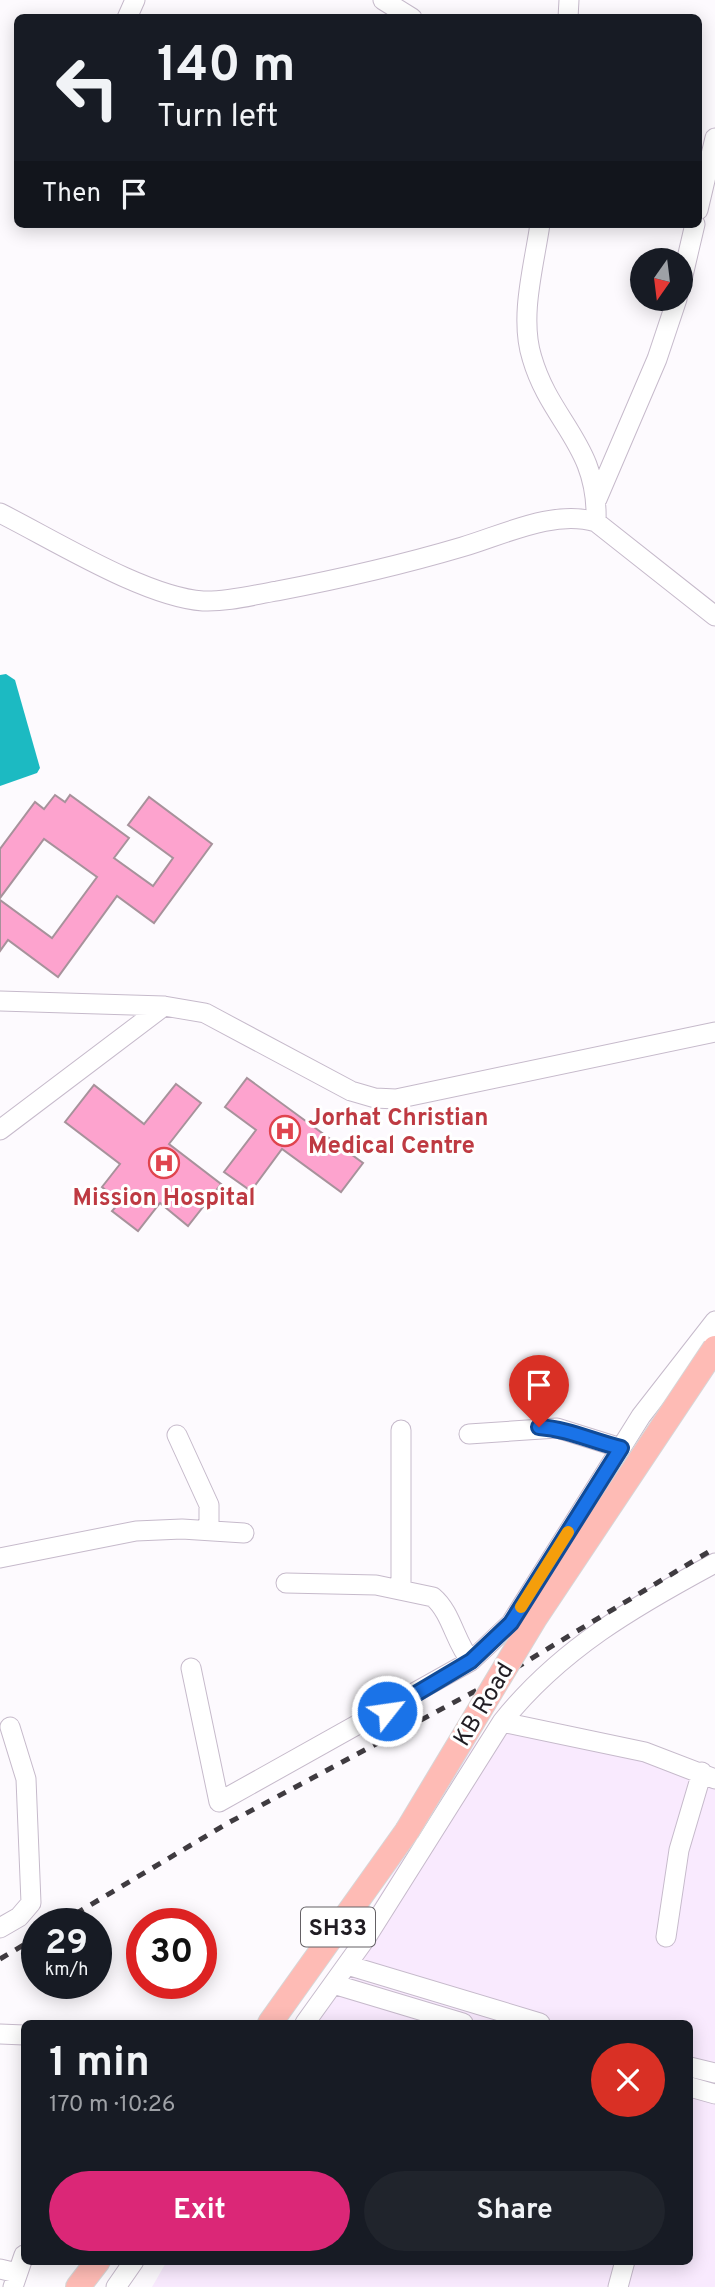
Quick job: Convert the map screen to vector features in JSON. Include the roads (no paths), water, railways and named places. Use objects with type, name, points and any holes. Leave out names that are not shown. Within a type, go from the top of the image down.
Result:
[{"type":"main road","name":"KB Road","points":[[272,2020],[407,1831],[536,1618],[715,1348]]},
{"type":"main road","points":[[78,2286],[95,2265]]},
{"type":"street","points":[[383,0],[406,14]]},
{"type":"street","points":[[702,193],[715,138]]},
{"type":"street","points":[[540,228],[528,320],[531,357],[541,380],[590,465],[597,499],[596,522]]},
{"type":"street","points":[[689,248],[694,228]]},
{"type":"street","points":[[597,499],[657,359],[673,312]]},
{"type":"street","points":[[0,513],[147,586],[175,597],[205,601],[345,578],[556,519],[573,517],[596,522],[715,616]]},
{"type":"street","points":[[0,1001],[164,1006],[205,1013],[351,1091],[375,1098],[396,1099],[715,1032]]},
{"type":"street","points":[[0,1130],[164,1006]]},
{"type":"street","points":[[191,1668],[219,1802],[471,1661],[511,1623],[641,1416],[715,1321]]},
{"type":"street","points":[[469,1434],[557,1428],[621,1448]]},
{"type":"street","points":[[401,1430],[401,1589]]},
{"type":"street","points":[[177,1435],[209,1505],[209,1530]]},
{"type":"street","points":[[0,1558],[136,1531],[209,1530],[244,1533]]},
{"type":"street","points":[[307,2020],[347,1965],[502,1722],[536,1682],[567,1654],[674,1585],[715,1563]]},
{"type":"street","points":[[286,1583],[336,1582],[401,1589],[433,1597],[439,1602],[456,1641],[471,1661]]},
{"type":"street","points":[[502,1722],[645,1752],[708,1775],[679,1850],[666,1937]]},
{"type":"street","points":[[0,1928],[19,1917],[31,1903],[26,1779],[10,1727]]},
{"type":"street","points":[[347,1965],[530,2020]]},
{"type":"street","points":[[403,2005],[408,1983]]},
{"type":"street","points":[[333,1984],[453,2020]]},
{"type":"street","points":[[0,2034],[21,2035]]},
{"type":"street","points":[[693,2068],[715,2073]]},
{"type":"street","points":[[693,2088],[715,2094]]},
{"type":"street","points":[[116,2287],[131,2265]]},
{"type":"street","points":[[618,2287],[624,2265]]},
{"type":"water","points":[[6,674],[15,680],[40,768],[37,773],[0,786],[0,675]]},
{"type":"railway","points":[[85,1908],[228,1823],[494,1681],[715,1548]]},
{"type":"railway","points":[[0,1959],[21,1947]]},
{"type":"place","name":"Jorhat Christian Medical Centre","points":[[285,1131]]},
{"type":"place","name":"Mission Hospital","points":[[164,1163]]}]
